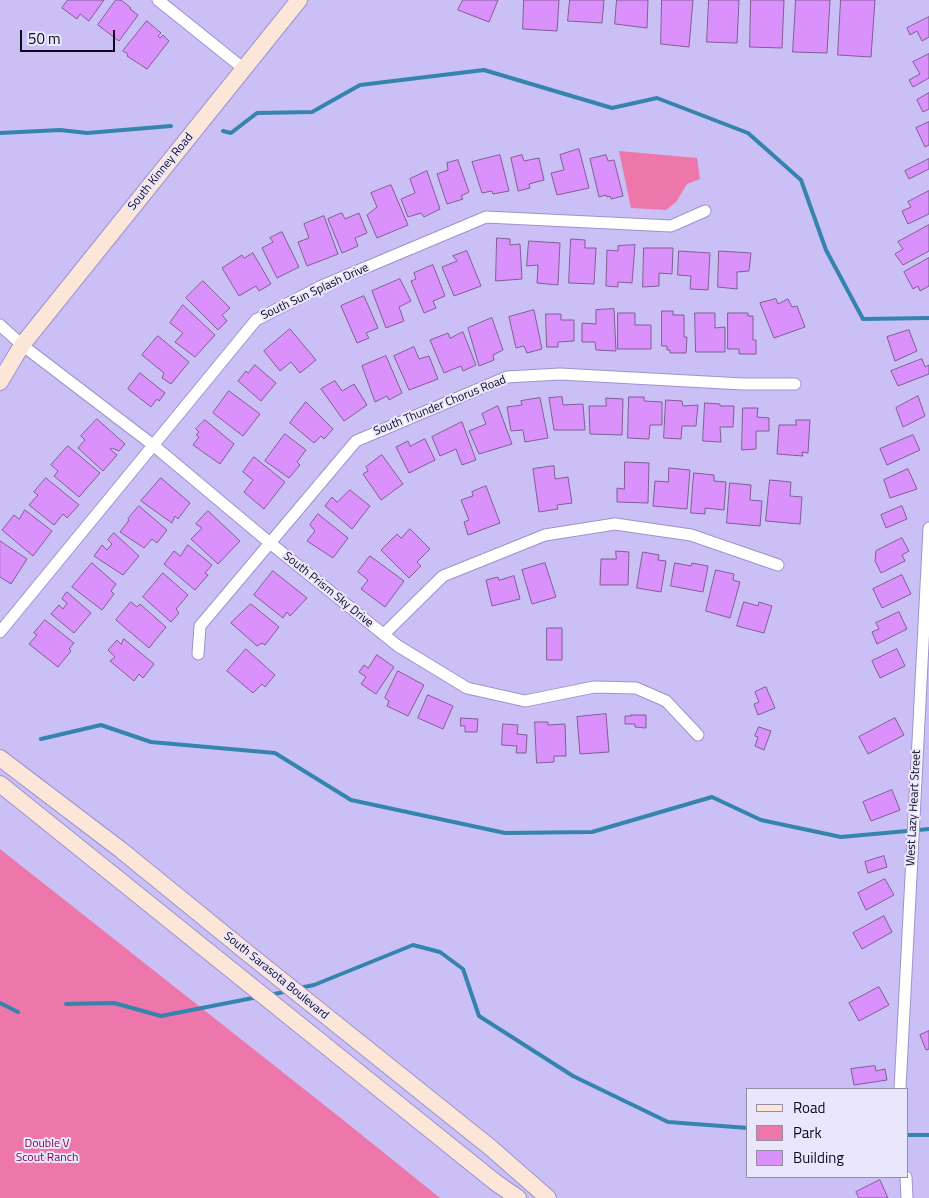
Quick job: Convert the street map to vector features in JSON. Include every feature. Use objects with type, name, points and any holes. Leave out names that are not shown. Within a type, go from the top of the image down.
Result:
[{"type":"street","points":[[158,0],[244,69]]},
{"type":"street","name":"South Kinney Road","points":[[0,366],[22,345],[299,0]]},
{"type":"street","name":"South Sun Splash Drive","points":[[0,632],[256,320],[324,284],[486,217],[671,226],[705,211]]},
{"type":"street","name":"South Prism Sky Drive","points":[[0,325],[22,345],[154,445],[270,543],[398,646],[467,688],[525,701],[594,687],[636,688],[666,701],[698,735]]},
{"type":"street","name":"South Kinney Road","points":[[0,382],[22,345]]},
{"type":"street","name":"South Thunder Chorus Road","points":[[198,654],[200,626],[356,441],[507,377],[560,374],[743,384],[795,384]]},
{"type":"street","points":[[384,634],[443,576],[545,535],[615,524],[691,535],[778,565]]},
{"type":"street","name":"West Lazy Heart Street","points":[[900,1088],[929,528]]},
{"type":"street","name":"South Sarasota Boulevard","points":[[0,758],[121,850],[490,1148],[548,1198]]},
{"type":"street","name":"South Sarasota Boulevard","points":[[0,784],[376,1087],[495,1182],[518,1198]]},
{"type":"street","points":[[906,1178],[907,1198]]},
{"type":"green space","points":[[619,151],[697,158],[700,179],[687,184],[676,202],[666,210],[631,208]]},
{"type":"green space","name":"Double V Scout Ranch","points":[[0,849],[342,1119],[440,1198],[0,1198]]},
{"type":"building","points":[[68,0],[104,0],[89,21],[80,14],[77,19],[62,8]]},
{"type":"building","points":[[116,0],[121,0],[138,15],[119,41],[98,25]]},
{"type":"building","points":[[463,0],[498,0],[489,22],[458,10]]},
{"type":"building","points":[[524,0],[559,0],[557,31],[523,29]]},
{"type":"building","points":[[570,0],[604,0],[602,23],[568,21]]},
{"type":"building","points":[[617,0],[648,0],[647,28],[615,24]]},
{"type":"building","points":[[662,0],[693,0],[689,47],[661,44]]},
{"type":"building","points":[[709,0],[739,0],[737,43],[707,42]]},
{"type":"building","points":[[751,0],[784,0],[782,48],[750,47]]},
{"type":"building","points":[[796,0],[830,0],[827,53],[793,52]]},
{"type":"building","points":[[841,0],[875,0],[871,57],[838,55]]},
{"type":"building","points":[[929,17],[929,37],[922,41],[917,31],[910,35],[907,28]]},
{"type":"building","points":[[147,21],[161,33],[158,36],[160,38],[163,35],[169,41],[147,69],[127,56],[128,54],[123,51]]},
{"type":"building","points":[[929,54],[929,78],[913,87],[909,80],[920,74],[913,62]]},
{"type":"building","points":[[929,93],[929,109],[923,112],[917,100]]},
{"type":"building","points":[[929,122],[929,145],[925,147],[916,128]]},
{"type":"building","points":[[579,149],[589,188],[557,195],[551,173],[564,170],[560,155]]},
{"type":"building","points":[[500,155],[509,191],[493,194],[492,191],[482,193],[472,162]]},
{"type":"building","points":[[522,155],[524,161],[539,158],[544,180],[529,184],[530,188],[518,191],[511,158]]},
{"type":"building","points":[[606,155],[608,161],[614,160],[623,196],[611,199],[610,196],[607,197],[606,195],[599,197],[590,159]]},
{"type":"building","points":[[929,159],[929,169],[909,179],[905,171]]},
{"type":"building","points":[[458,160],[469,192],[461,196],[463,199],[447,204],[437,174],[448,170],[447,163]]},
{"type":"building","points":[[427,171],[440,209],[424,217],[421,213],[408,217],[401,199],[415,193],[410,179]]},
{"type":"building","points":[[391,185],[408,225],[377,238],[367,215],[377,207],[371,193]]},
{"type":"building","points":[[929,191],[929,214],[908,224],[902,211],[911,207],[908,202]]},
{"type":"building","points":[[342,213],[345,219],[359,213],[367,233],[355,238],[358,246],[342,253],[328,219]]},
{"type":"building","points":[[324,216],[338,254],[307,266],[298,242],[309,238],[304,224]]},
{"type":"building","points":[[929,225],[929,251],[903,265],[895,254],[903,249],[898,242]]},
{"type":"building","points":[[282,232],[299,267],[277,278],[262,248],[273,242],[270,238]]},
{"type":"building","points":[[497,238],[510,239],[510,245],[520,244],[522,279],[496,281]]},
{"type":"building","points":[[571,239],[585,240],[585,248],[596,248],[594,284],[569,283]]},
{"type":"building","points":[[529,241],[560,243],[558,285],[537,283],[538,265],[527,266]]},
{"type":"building","points":[[635,245],[632,283],[618,282],[618,287],[606,286],[607,250],[618,251],[618,246]]},
{"type":"building","points":[[644,248],[673,248],[672,274],[659,273],[659,286],[643,287]]},
{"type":"building","points":[[467,251],[481,286],[454,296],[442,267],[457,261],[453,256]]},
{"type":"building","points":[[679,251],[710,253],[708,290],[690,289],[691,276],[678,275]]},
{"type":"building","points":[[719,251],[751,253],[749,271],[737,272],[737,289],[718,287]]},
{"type":"building","points":[[253,253],[271,284],[259,291],[256,286],[239,296],[222,268],[242,255],[244,258]]},
{"type":"building","points":[[929,258],[929,286],[920,291],[918,286],[913,289],[904,272]]},
{"type":"building","points":[[433,265],[445,296],[433,301],[436,308],[424,313],[411,281],[416,279],[414,273]]},
{"type":"building","points":[[400,279],[411,301],[399,307],[404,321],[386,328],[372,291]]},
{"type":"building","points":[[203,281],[230,308],[222,315],[227,321],[218,330],[186,298]]},
{"type":"building","points":[[364,296],[378,328],[366,333],[369,338],[357,343],[341,306]]},
{"type":"building","points":[[776,299],[778,304],[788,299],[792,307],[797,306],[805,327],[774,338],[760,303]]},
{"type":"building","points":[[183,305],[215,335],[195,357],[175,342],[183,333],[170,323]]},
{"type":"building","points":[[614,309],[616,351],[596,350],[595,342],[582,342],[582,323],[596,324],[596,310]]},
{"type":"building","points":[[534,310],[542,349],[527,353],[524,346],[516,348],[509,317]]},
{"type":"building","points":[[662,311],[673,311],[673,315],[684,315],[684,337],[687,337],[686,353],[670,353],[670,350],[667,350],[667,346],[662,346]]},
{"type":"building","points":[[618,313],[635,313],[635,325],[651,325],[651,349],[618,349]]},
{"type":"building","points":[[695,313],[715,313],[715,328],[725,327],[725,352],[696,352]]},
{"type":"building","points":[[728,313],[748,313],[748,316],[753,316],[753,340],[756,340],[756,354],[739,354],[739,349],[728,349]]},
{"type":"building","points":[[546,314],[561,314],[561,320],[574,320],[574,341],[558,342],[558,347],[547,347]]},
{"type":"building","points":[[492,318],[503,350],[493,355],[494,360],[479,366],[468,328]]},
{"type":"building","points":[[290,329],[316,360],[300,373],[291,362],[280,371],[264,351]]},
{"type":"building","points":[[909,330],[917,351],[895,361],[887,337]]},
{"type":"building","points":[[463,332],[476,365],[463,371],[461,366],[444,373],[430,340],[448,333],[450,338]]},
{"type":"building","points":[[158,336],[189,362],[171,384],[162,378],[164,373],[142,355]]},
{"type":"building","points":[[414,347],[419,359],[429,356],[438,379],[409,390],[394,356]]},
{"type":"building","points":[[386,356],[402,393],[389,400],[387,396],[375,402],[362,366]]},
{"type":"building","points":[[922,359],[925,367],[929,365],[929,374],[898,386],[891,371]]},
{"type":"building","points":[[255,365],[276,383],[261,401],[238,381],[246,371],[248,373]]},
{"type":"building","points":[[140,373],[165,393],[151,407],[128,389]]},
{"type":"building","points":[[335,381],[342,391],[354,384],[367,405],[344,421],[321,389]]},
{"type":"building","points":[[229,391],[260,414],[243,436],[213,413]]},
{"type":"building","points":[[918,396],[925,416],[903,427],[896,408]]},
{"type":"building","points":[[562,397],[563,405],[583,404],[585,430],[554,430],[549,398]]},
{"type":"building","points":[[629,397],[644,397],[644,401],[662,402],[662,425],[650,425],[649,439],[628,438]]},
{"type":"building","points":[[540,398],[548,438],[525,442],[523,430],[511,431],[507,407],[522,405],[521,401]]},
{"type":"building","points":[[606,398],[623,399],[622,435],[590,434],[589,406],[606,406]]},
{"type":"building","points":[[666,400],[682,401],[683,406],[698,405],[696,426],[682,426],[681,439],[664,438]]},
{"type":"building","points":[[306,402],[333,429],[324,439],[321,436],[314,443],[290,423]]},
{"type":"building","points":[[705,403],[734,406],[733,427],[720,427],[721,442],[703,441]]},
{"type":"building","points":[[498,406],[512,444],[479,454],[469,431],[486,424],[482,414]]},
{"type":"building","points":[[743,408],[758,408],[757,417],[769,418],[769,431],[756,431],[756,449],[742,450]]},
{"type":"building","points":[[97,419],[125,444],[119,451],[110,449],[117,455],[103,471],[78,448],[85,440],[81,436]]},
{"type":"building","points":[[205,420],[234,444],[220,464],[193,445],[199,437],[196,435],[199,432],[196,429]]},
{"type":"building","points":[[796,420],[810,420],[808,453],[802,452],[803,456],[777,454],[779,425],[796,425]]},
{"type":"building","points":[[462,422],[476,460],[462,465],[456,449],[440,456],[432,437]]},
{"type":"building","points":[[285,434],[306,450],[297,462],[300,465],[289,478],[265,461]]},
{"type":"building","points":[[913,435],[920,450],[887,465],[880,449]]},
{"type":"building","points":[[425,439],[435,460],[409,473],[396,447],[408,441],[410,446]]},
{"type":"building","points":[[68,446],[100,473],[79,497],[54,476],[58,471],[51,465]]},
{"type":"building","points":[[382,455],[403,484],[381,500],[363,474],[368,471],[366,467]]},
{"type":"building","points":[[254,457],[285,482],[264,509],[244,492],[253,480],[243,472]]},
{"type":"building","points":[[625,462],[649,463],[648,503],[617,502],[617,488],[624,489]]},
{"type":"building","points":[[554,466],[555,479],[568,477],[572,503],[557,505],[558,509],[539,512],[533,469]]},
{"type":"building","points":[[669,468],[690,470],[687,509],[653,506],[655,481],[668,482]]},
{"type":"building","points":[[908,469],[917,489],[890,498],[884,480]]},
{"type":"building","points":[[694,473],[714,475],[714,481],[726,482],[724,510],[705,508],[705,514],[691,513]]},
{"type":"building","points":[[46,478],[79,505],[67,518],[63,514],[54,525],[29,505],[38,495],[34,492]]},
{"type":"building","points":[[161,478],[190,503],[178,519],[175,516],[172,523],[141,501]]},
{"type":"building","points":[[770,480],[791,482],[790,496],[802,497],[800,524],[766,521]]},
{"type":"building","points":[[730,483],[751,485],[750,500],[762,501],[760,526],[727,523]]},
{"type":"building","points":[[486,486],[500,523],[468,535],[464,522],[469,520],[461,500],[473,496],[472,492]]},
{"type":"building","points":[[350,490],[370,506],[352,529],[325,506],[332,497],[337,502]]},
{"type":"building","points":[[139,506],[167,530],[157,543],[152,539],[144,548],[120,532]]},
{"type":"building","points":[[902,506],[907,519],[886,528],[881,515]]},
{"type":"building","points":[[25,510],[52,531],[33,556],[2,530],[14,515],[19,519]]},
{"type":"building","points":[[208,511],[240,541],[218,564],[191,539],[202,528],[196,524]]},
{"type":"building","points":[[318,514],[348,538],[333,558],[307,541],[315,531],[310,525]]},
{"type":"building","points":[[410,529],[430,549],[417,562],[421,566],[409,578],[381,550],[397,534],[401,538]]},
{"type":"building","points":[[114,533],[139,556],[123,575],[94,556],[102,545],[107,550],[112,544],[108,540]]},
{"type":"building","points":[[902,538],[909,551],[902,555],[905,561],[881,573],[875,561],[876,551]]},
{"type":"building","points":[[0,541],[27,559],[11,584],[0,577]]},
{"type":"building","points":[[188,545],[212,565],[205,573],[208,575],[195,590],[164,564],[174,551],[180,556]]},
{"type":"building","points":[[616,551],[629,552],[628,585],[600,585],[601,559],[616,559]]},
{"type":"building","points":[[643,552],[659,555],[658,560],[666,561],[661,592],[637,588]]},
{"type":"building","points":[[370,556],[404,581],[385,607],[361,589],[368,580],[358,572]]},
{"type":"building","points":[[92,563],[116,584],[111,591],[114,594],[102,610],[72,587]]},
{"type":"building","points":[[545,563],[556,597],[532,604],[522,570]]},
{"type":"building","points":[[675,563],[691,566],[692,563],[708,566],[703,592],[671,586]]},
{"type":"building","points":[[716,570],[734,574],[733,580],[740,582],[730,618],[706,611]]},
{"type":"building","points":[[273,571],[307,598],[290,616],[287,612],[283,618],[254,595]]},
{"type":"building","points":[[163,573],[188,595],[176,609],[179,613],[171,622],[143,597]]},
{"type":"building","points":[[902,575],[911,594],[882,608],[873,589]]},
{"type":"building","points":[[514,576],[520,599],[492,606],[486,580],[498,577],[499,580]]},
{"type":"building","points":[[67,592],[91,613],[74,633],[51,614],[59,605],[63,609],[67,603],[62,599]]},
{"type":"building","points":[[131,602],[137,607],[140,604],[166,627],[149,648],[116,620]]},
{"type":"building","points":[[744,602],[758,606],[759,602],[772,606],[764,633],[737,626]]},
{"type":"building","points":[[251,604],[279,627],[265,645],[262,643],[257,646],[231,623]]},
{"type":"building","points":[[899,612],[907,629],[877,644],[872,632],[879,629],[876,623]]},
{"type":"building","points":[[45,620],[74,643],[69,649],[71,651],[58,667],[29,644],[37,635],[34,633]]},
{"type":"building","points":[[547,628],[562,628],[562,660],[547,660]]},
{"type":"building","points":[[124,639],[154,664],[143,678],[139,674],[134,681],[110,661],[115,657],[108,650],[117,640],[121,644]]},
{"type":"building","points":[[246,649],[275,675],[265,687],[262,684],[253,693],[227,671]]},
{"type":"building","points":[[897,649],[905,666],[880,678],[872,661]]},
{"type":"building","points":[[377,655],[394,667],[376,694],[361,684],[366,677],[359,672],[364,665],[368,668]]},
{"type":"building","points":[[398,671],[424,685],[408,716],[387,706],[389,701],[385,698]]},
{"type":"building","points":[[766,687],[775,708],[758,715],[754,704],[759,702],[755,692]]},
{"type":"building","points":[[428,695],[453,706],[443,729],[418,718]]},
{"type":"building","points":[[606,714],[609,752],[580,754],[577,717]]},
{"type":"building","points":[[646,715],[646,728],[635,727],[635,724],[625,724],[625,716]]},
{"type":"building","points":[[461,718],[478,719],[477,732],[465,732],[465,726],[461,726]]},
{"type":"building","points":[[895,718],[904,735],[868,754],[859,737]]},
{"type":"building","points":[[535,722],[548,722],[548,725],[565,724],[566,756],[554,756],[554,762],[537,763]]},
{"type":"building","points":[[503,724],[518,725],[517,734],[527,735],[526,753],[516,753],[517,746],[502,745]]},
{"type":"building","points":[[759,727],[771,731],[764,750],[755,746],[758,737],[755,736]]},
{"type":"building","points":[[892,790],[900,810],[871,821],[863,802]]},
{"type":"building","points":[[884,856],[887,867],[868,873],[865,862]]},
{"type":"building","points":[[885,879],[894,895],[866,910],[858,893]]},
{"type":"building","points":[[884,916],[892,932],[862,949],[853,933]]},
{"type":"building","points":[[879,987],[889,1005],[859,1021],[849,1003]]},
{"type":"building","points":[[929,1031],[929,1049],[926,1050],[920,1035]]},
{"type":"building","points":[[875,1066],[876,1071],[885,1069],[887,1080],[854,1085],[851,1069]]},
{"type":"building","points":[[880,1180],[888,1198],[859,1198],[856,1192]]},
{"type":"waterway","points":[[223,131],[231,133],[257,113],[312,112],[360,85],[484,70],[612,108],[657,98],[748,133],[801,180],[826,250],[863,319],[929,318]]},
{"type":"waterway","points":[[0,133],[60,130],[87,133],[171,126]]},
{"type":"waterway","points":[[41,739],[101,725],[151,742],[275,753],[351,800],[505,833],[592,832],[712,797],[761,820],[841,837],[929,829]]},
{"type":"waterway","points":[[299,988],[314,985],[413,945],[440,952],[463,969],[479,1016],[573,1076],[668,1122],[746,1128]]},
{"type":"waterway","points":[[270,995],[288,991]]},
{"type":"waterway","points":[[66,1004],[114,1003],[161,1016],[258,997]]},
{"type":"waterway","points":[[0,1003],[18,1012]]},
{"type":"waterway","points":[[909,1135],[929,1135]]}]
